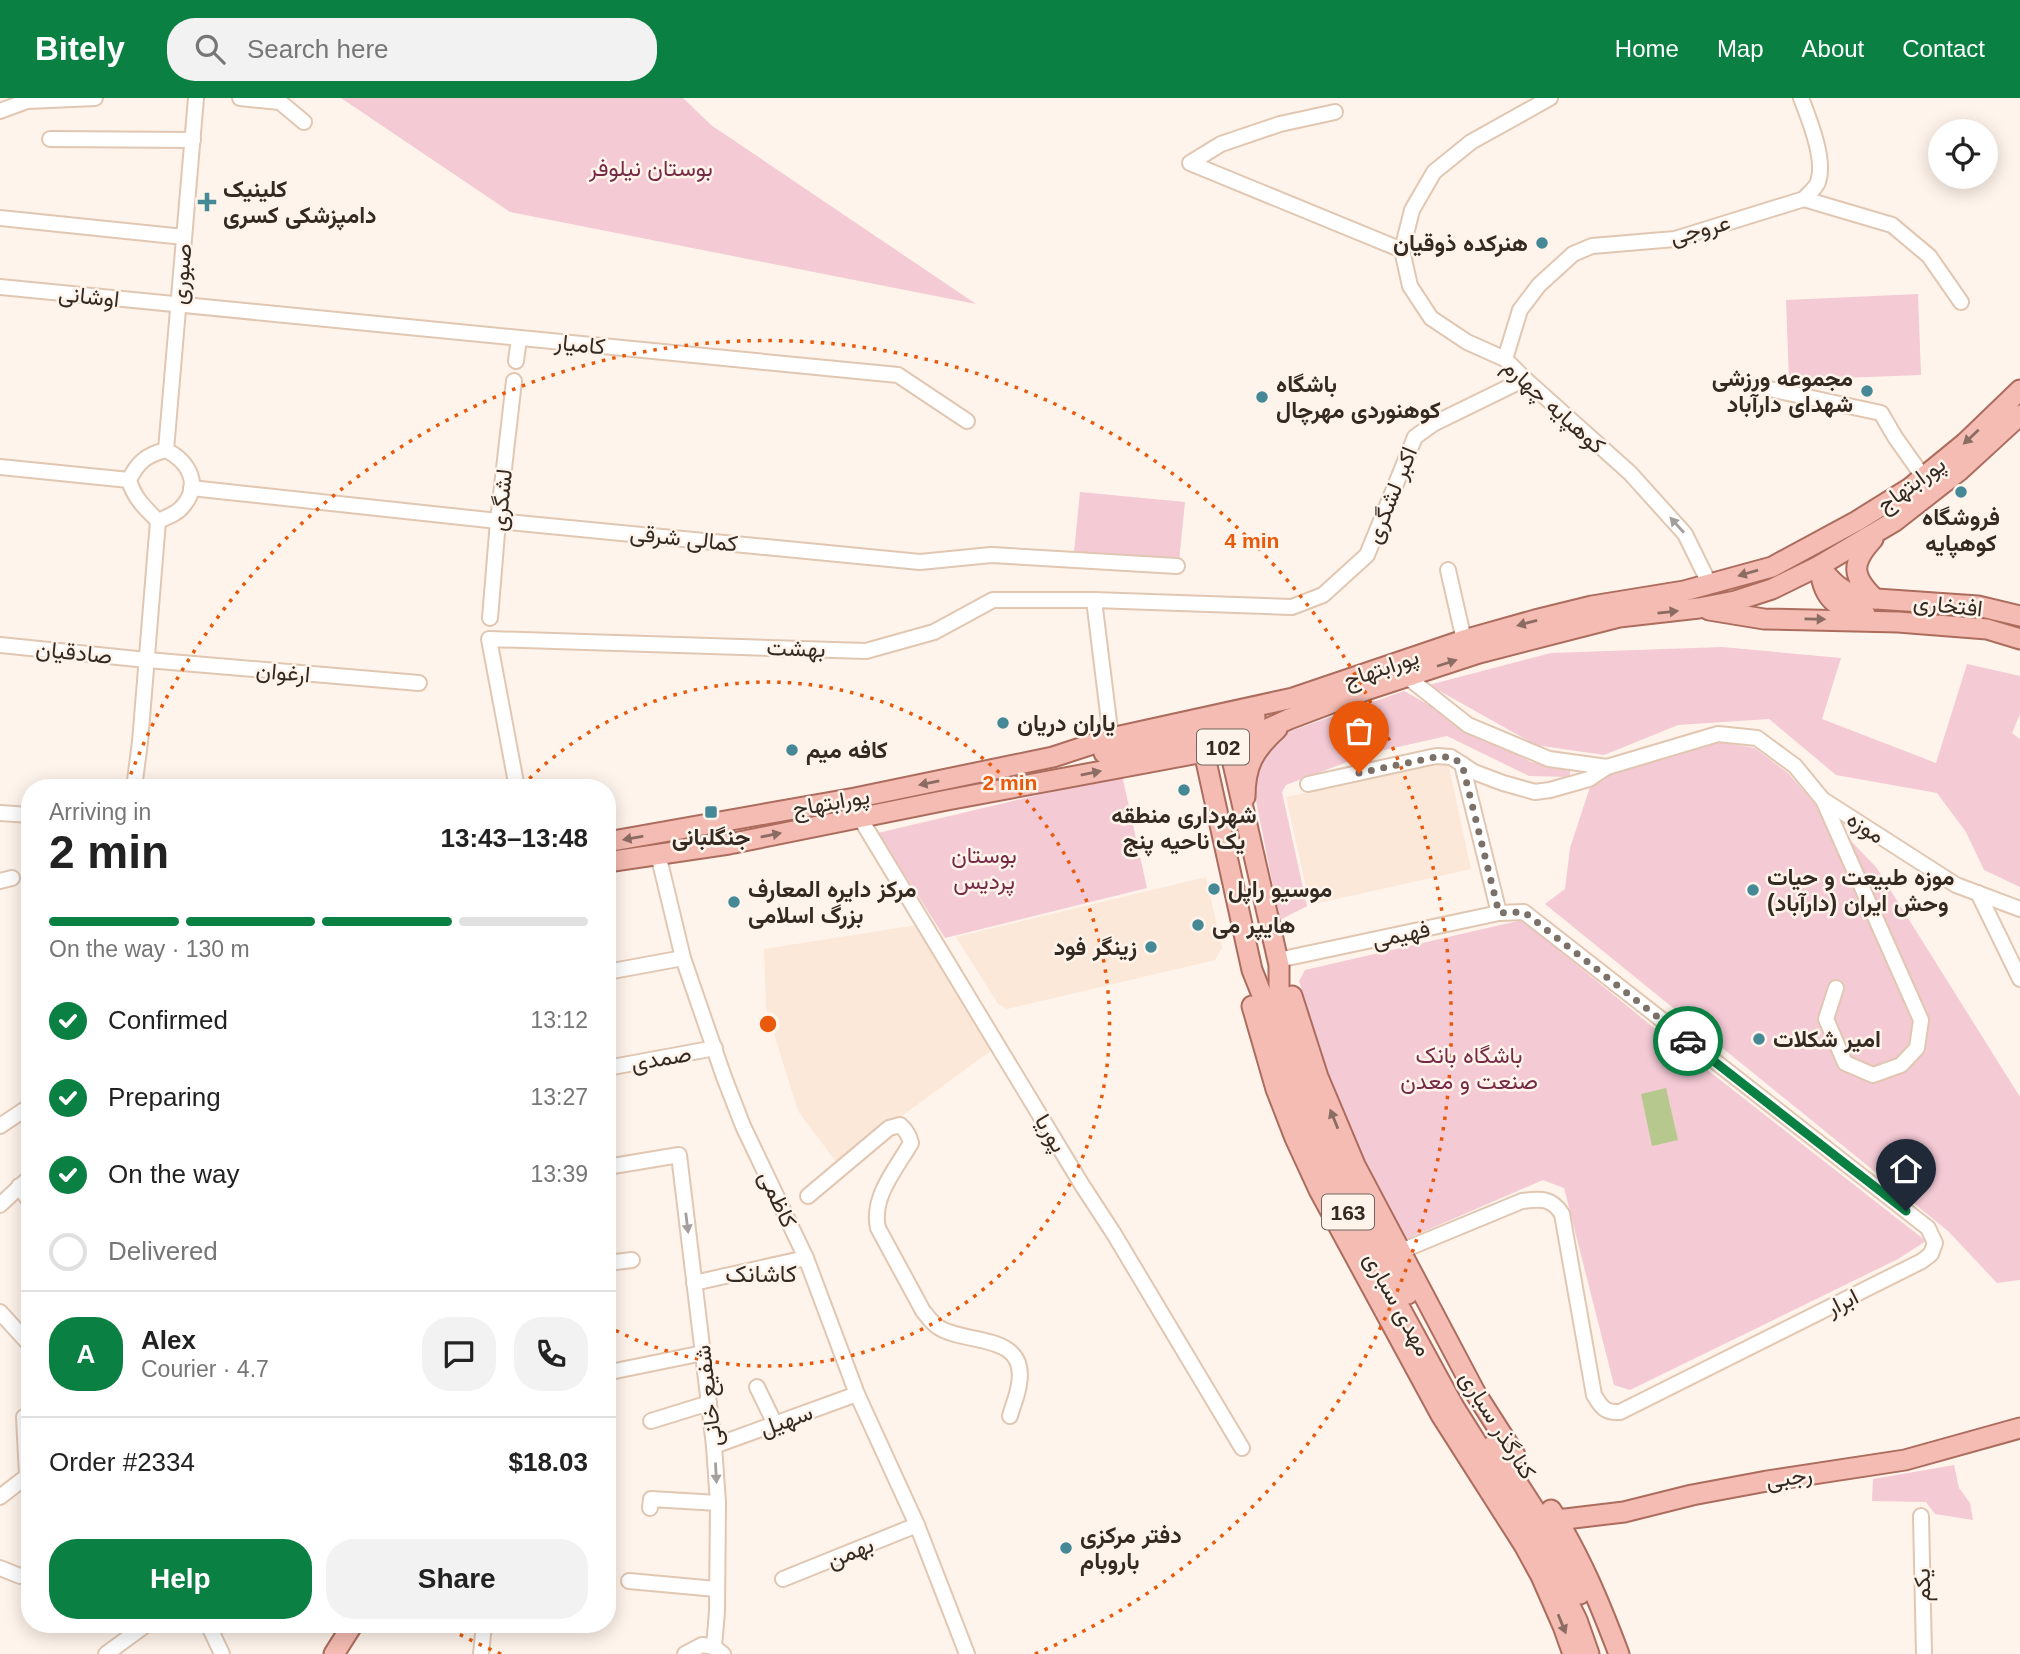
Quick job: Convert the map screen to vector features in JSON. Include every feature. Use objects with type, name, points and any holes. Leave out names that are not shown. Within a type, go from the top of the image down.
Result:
[{"type":"main road","name":"پورابتهاج","points":[[616,840],[855,798],[1053,757],[1111,738],[1293,698],[1464,640],[1592,606],[1684,591],[1772,567],[1880,508],[1924,478],[2020,390]]},
{"type":"main road","name":"پورابتهاج","points":[[616,861],[729,844],[1204,752],[1228,746],[1289,719],[1406,676],[1479,653],[1619,617],[1735,601],[1772,589],[1880,531],[1938,488],[2020,415]]},
{"type":"main road","points":[[1875,598],[1865,589],[1856,569],[1861,552],[1880,531]]},
{"type":"main road","points":[[1810,545],[1819,566],[1823,589],[1832,601],[1844,609],[1898,622]]},
{"type":"main road","name":"افتخاری","points":[[1819,566],[1836,586],[1862,598],[1978,606],[2020,616]]},
{"type":"main road","points":[[1684,591],[1700,595],[1702,602],[1699,608],[1764,619],[1898,622]]},
{"type":"main road","name":"افتخاری","points":[[1898,622],[1987,629],[2020,639]]},
{"type":"main road","points":[[1053,757],[1099,754],[1210,732],[1253,718],[1293,698]]},
{"type":"main road","points":[[1245,816],[1245,782],[1256,750],[1289,719]]},
{"type":"main road","name":"مهدی سباری","points":[[1210,732],[1204,752],[1252,971],[1308,1134],[1329,1178],[1454,1407],[1536,1537],[1577,1620],[1589,1654]]},
{"type":"main road","name":"163","points":[[1228,746],[1278,963],[1279,998],[1300,1071],[1321,1127],[1341,1170],[1465,1400],[1547,1529],[1589,1614],[1603,1654]]},
{"type":"main road","points":[[855,798],[860,818]]},
{"type":"main road","points":[[723,821],[729,844]]},
{"type":"main road","points":[[1233,883],[1259,878]]},
{"type":"main road","name":"کنارگذر سباری","points":[[1278,963],[1292,994],[1318,1077],[1354,1165],[1475,1394],[1557,1520],[1582,1565],[1619,1654]]},
{"type":"main road","name":"کنارگذر سباری","points":[[1252,971],[1251,1002],[1276,1089],[1314,1180],[1441,1415],[1530,1555],[1573,1654]]},
{"type":"main road","name":"رجبی","points":[[1557,1520],[1624,1512],[1692,1495],[1767,1481],[1905,1460],[2020,1428]]},
{"type":"main road","points":[[334,1654],[347,1633]]},
{"type":"street","points":[[0,110],[27,101],[95,98]]},
{"type":"street","name":"صبوری","points":[[166,450],[196,98]]},
{"type":"street","points":[[240,98],[280,102],[304,122]]},
{"type":"street","name":"کوهپایه چهارم","points":[[1550,98],[1471,142],[1434,172],[1412,210],[1402,250],[1410,286],[1431,318],[1467,342],[1505,359],[1630,473],[1685,534],[1710,585]]},
{"type":"street","points":[[1801,98],[1820,162],[1818,183],[1804,199],[1892,225],[1929,256],[1961,302]]},
{"type":"street","points":[[1335,112],[1280,124],[1221,144],[1190,163],[1402,250]]},
{"type":"street","points":[[50,139],[193,140]]},
{"type":"street","name":"عروجی","points":[[1505,359],[1520,310],[1539,285],[1573,254],[1592,246],[1675,239],[1804,199]]},
{"type":"street","points":[[0,218],[184,237]]},
{"type":"street","name":"اوشانی","points":[[0,287],[178,305]]},
{"type":"street","name":"کامیار","points":[[178,305],[898,374],[967,421]]},
{"type":"street","points":[[516,361],[519,338]]},
{"type":"street","name":"اکبر لشگری","points":[[1094,600],[1292,607],[1323,595],[1367,555],[1415,437],[1433,424],[1525,379]]},
{"type":"street","name":"لشگری","points":[[490,618],[514,381]]},
{"type":"street","points":[[1770,389],[1881,413],[1924,478]]},
{"type":"street","points":[[135,779],[158,521],[139,502],[129,480],[136,466],[145,457],[166,450],[179,457],[187,466],[191,488],[183,506],[174,514],[158,521]]},
{"type":"street","points":[[0,467],[129,480]]},
{"type":"street","name":"کمالی شرقی","points":[[191,488],[920,562],[991,555],[1177,566]]},
{"type":"street","points":[[1448,570],[1464,640]]},
{"type":"street","name":"بهشت","points":[[515,779],[489,639],[866,651],[934,632],[993,600],[1094,600]]},
{"type":"street","points":[[1094,600],[1111,738]]},
{"type":"street","name":"صادقیان","points":[[0,645],[147,660]]},
{"type":"street","name":"ارغوان","points":[[147,660],[419,684]]},
{"type":"street","points":[[1406,676],[1468,724],[1549,760],[1607,767]]},
{"type":"street","points":[[1308,784],[1436,757],[1451,757],[1474,772],[1535,792],[1589,779],[1607,767],[1718,734],[1757,738],[1795,766],[1824,800],[1921,1020],[1917,1048],[1900,1065],[1873,1075],[1845,1063],[1826,1019],[1836,988]]},
{"type":"street","points":[[1462,764],[1499,913]]},
{"type":"street","name":"موزه","points":[[1824,800],[1956,885],[2020,909]]},
{"type":"street","points":[[0,813],[21,815]]},
{"type":"street","name":"پوریا","points":[[860,818],[1242,1448]]},
{"type":"street","name":"کاظمی","points":[[658,854],[683,958],[743,1126],[806,1258],[857,1394],[917,1525],[967,1654]]},
{"type":"street","points":[[1978,893],[2020,978]]},
{"type":"street","name":"فهیمی","points":[[1278,963],[1499,913],[1524,912]]},
{"type":"street","name":"ابرار","points":[[1401,1251],[1522,1201],[1542,1199],[1556,1205],[1562,1214],[1594,1395],[1600,1405],[1610,1413],[1620,1412],[1922,1261],[1931,1254],[1935,1243],[1928,1228],[1524,912]]},
{"type":"street","points":[[616,970],[683,958]]},
{"type":"street","name":"صمدی","points":[[616,1066],[715,1048]]},
{"type":"street","points":[[0,1126],[21,1112]]},
{"type":"street","points":[[808,1196],[889,1128],[900,1125],[905,1129],[911,1143],[878,1200],[875,1216],[878,1228],[931,1321],[948,1332],[996,1343],[1017,1360],[1020,1382],[1010,1416]]},
{"type":"street","name":"شفیع خانی","points":[[616,1165],[678,1155],[714,1446],[718,1503],[717,1646]]},
{"type":"street","points":[[0,1205],[21,1186]]},
{"type":"street","points":[[694,1283],[806,1258]]},
{"type":"street","points":[[616,1262],[632,1260]]},
{"type":"street","points":[[0,1312],[21,1335]]},
{"type":"street","points":[[616,1371],[703,1353]]},
{"type":"street","points":[[757,1387],[775,1424]]},
{"type":"street","name":"سهیل","points":[[714,1446],[857,1394]]},
{"type":"street","points":[[651,1421],[709,1404]]},
{"type":"street","points":[[0,1497],[21,1481]]},
{"type":"street","points":[[650,1503],[718,1503]]},
{"type":"street","name":"یکم","points":[[1921,1516],[1924,1654]]},
{"type":"street","name":"بهمن","points":[[783,1579],[917,1525]]},
{"type":"street","points":[[0,1568],[20,1576]]},
{"type":"street","points":[[629,1581],[716,1589]]},
{"type":"street","points":[[106,1654],[135,1633]]},
{"type":"street","points":[[212,1633],[222,1654]]},
{"type":"street","points":[[481,1654],[483,1633]]},
{"type":"street","points":[[685,1654],[702,1645],[717,1646]]},
{"type":"shaded area","points":[[1448,762],[1471,869],[1310,905],[1286,797]]},
{"type":"shaded area","points":[[1206,877],[1222,948],[1215,960],[1007,1009],[998,1004],[956,937]]},
{"type":"shaded area","points":[[917,925],[992,1050],[837,1163],[798,1111],[766,1008],[764,949]]},
{"type":"shaded area","points":[[1666,1088],[1678,1140],[1652,1146],[1641,1094]]},
{"type":"green space","name":"بوستان نیلوفر","points":[[341,98],[683,98],[711,125],[976,304],[510,212]]},
{"type":"green space","points":[[1918,294],[1921,375],[1789,380],[1786,300]]},
{"type":"green space","points":[[1080,492],[1185,502],[1179,562],[1074,552]]},
{"type":"green space","points":[[1722,647],[1841,658],[1822,719],[1936,763],[1967,664],[2020,676],[2020,714],[2012,733],[2020,739],[2020,887],[1984,870],[1966,832],[1937,793],[1836,775],[1769,719],[1678,725],[1604,755],[1536,745],[1429,685],[1551,653]]},
{"type":"green space","points":[[1404,691],[1531,762],[1570,771],[1570,777],[1529,776],[1447,736],[1371,753],[1286,785],[1282,792],[1307,906],[1280,920],[1255,796],[1256,763],[1288,732]]},
{"type":"green space","points":[[1720,742],[1755,748],[1788,773],[1876,867],[2020,1097],[2020,1280],[1997,1283],[1948,1231],[1545,904],[1565,889],[1570,848],[1590,787],[1613,773]]},
{"type":"green space","name":"بوستان پردیس","points":[[1122,775],[1147,888],[945,938],[878,833]]},
{"type":"green space","name":"باشگاه بانک صنعت و معدن","points":[[1522,920],[1659,1032],[1926,1241],[1898,1259],[1630,1390],[1614,1385],[1564,1188],[1543,1180],[1402,1241],[1345,1128],[1299,981],[1305,970]]},
{"type":"green space","points":[[1954,1465],[1959,1488],[1970,1503],[1973,1520],[1935,1514],[1926,1502],[1872,1501],[1873,1479]]},
{"type":"way so far","points":[[1359,773],[1436,757],[1451,757],[1462,764],[1499,913],[1524,912],[1688,1041]]},
{"type":"place","name":"کلینیک دامپزشکی کسری","points":[[207,202]]},
{"type":"place","name":"هنرکده ذوقیان","points":[[1542,243]]},
{"type":"place","name":"مجموعه ورزشی شهدای دارآباد","points":[[1867,391]]},
{"type":"place","name":"باشگاه کوهنوردی مهرچال","points":[[1262,397]]},
{"type":"place","name":"فروشگاه کوهپایه","points":[[1961,492]]},
{"type":"place","name":"یاران دریان","points":[[1003,723]]},
{"type":"place","name":"کافه میم","points":[[792,750]]},
{"type":"place","name":"شهرداری منطقه یک ناحیه پنج","points":[[1184,790]]},
{"type":"place","name":"جنگلبانی","points":[[711,812]]},
{"type":"place","name":"موسیو راپل","points":[[1214,889]]},
{"type":"place","name":"موزه طبیعت و حیات وحش ایران (دارآباد)","points":[[1753,890]]},
{"type":"place","name":"مرکز دایره المعارف بزرگ اسلامی","points":[[734,902]]},
{"type":"place","name":"هایپر می","points":[[1198,925]]},
{"type":"place","name":"زینگر فود","points":[[1151,947]]},
{"type":"place","name":"امیر شکلات","points":[[1759,1039]]},
{"type":"place","name":"دفتر مرکزی باروبام","points":[[1066,1548]]},
{"type":"district","name":"کاشانک","points":[[761,1273]]},
{"type":"route","points":[[1688,1041],[1906,1211]]}]
